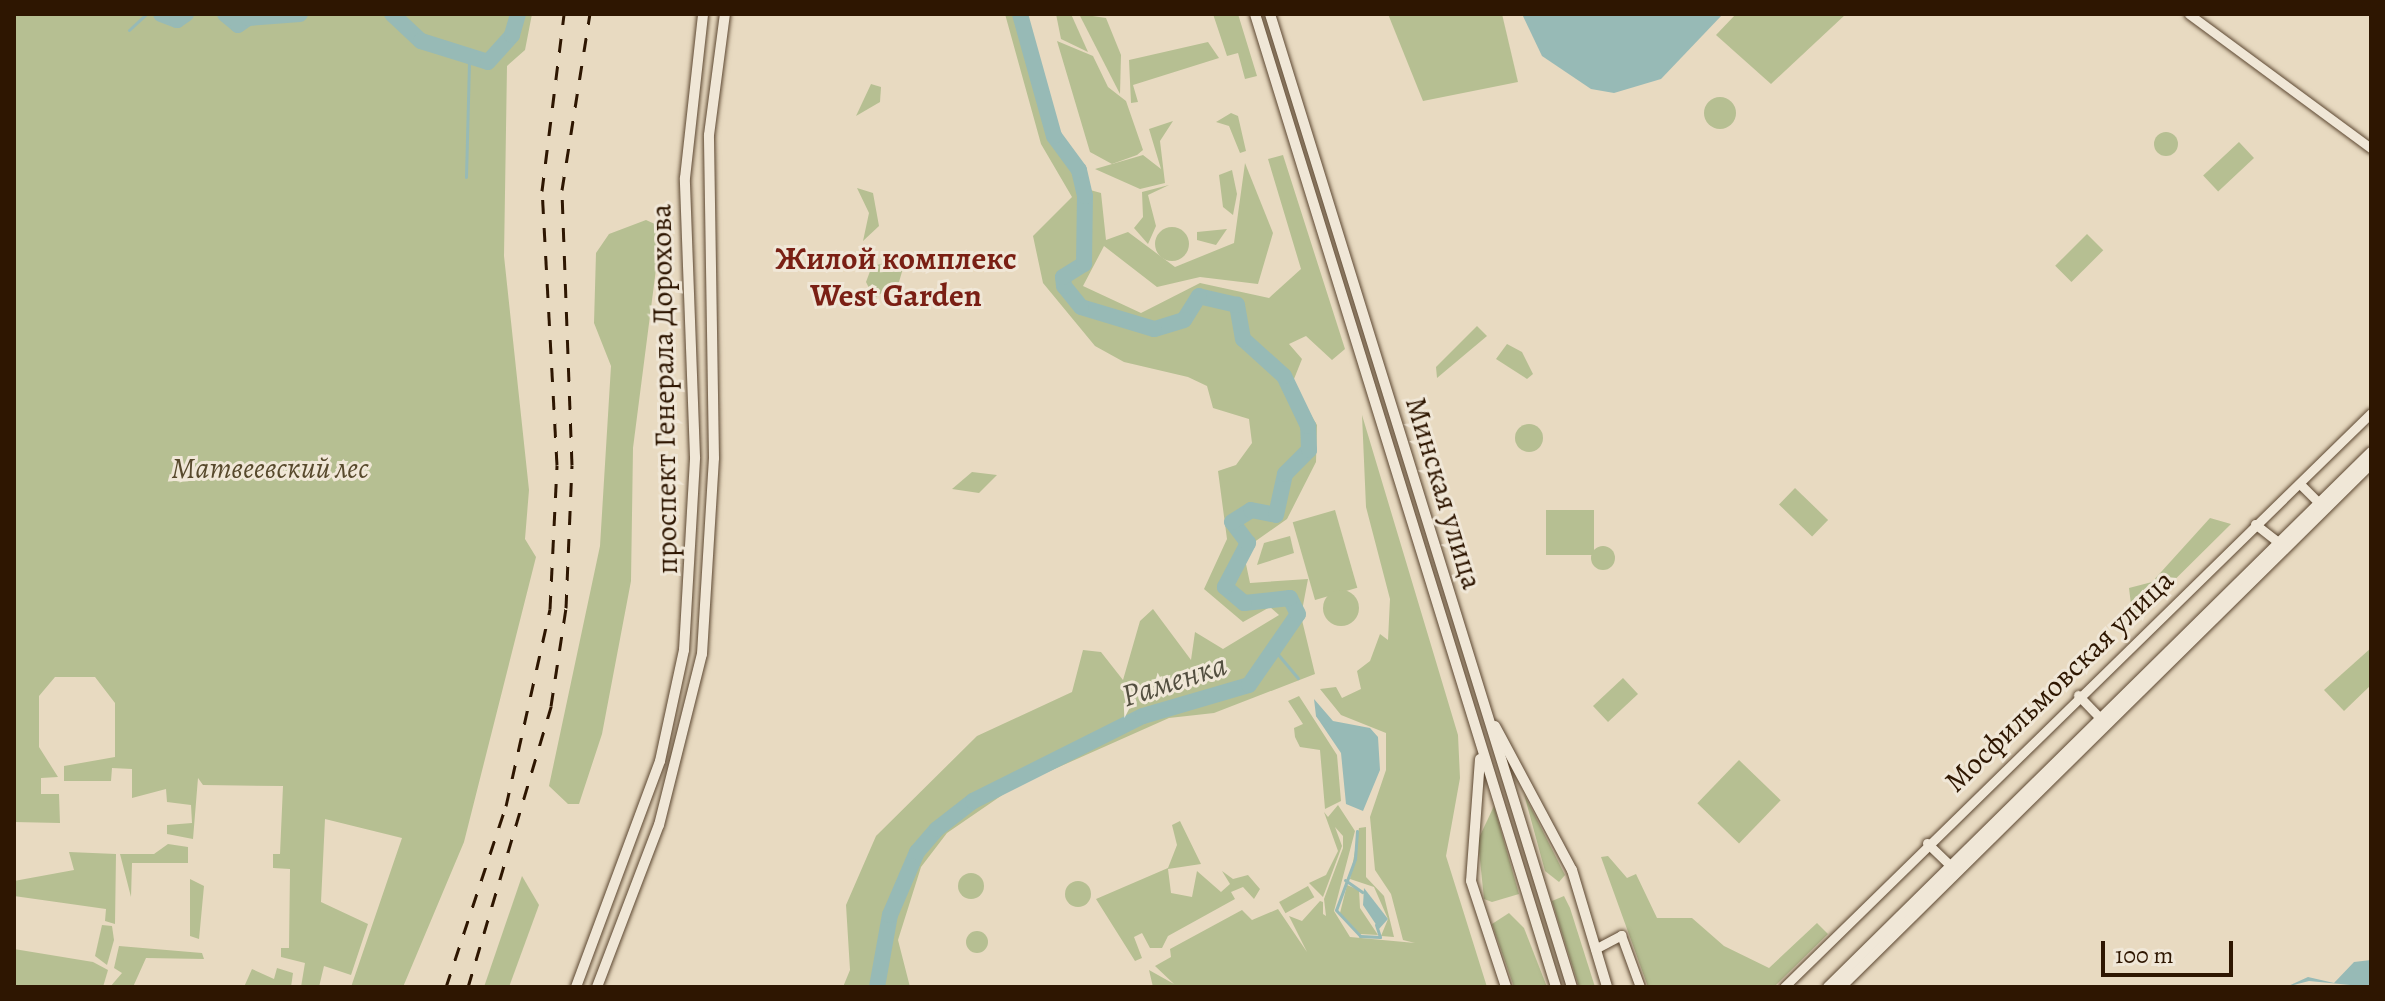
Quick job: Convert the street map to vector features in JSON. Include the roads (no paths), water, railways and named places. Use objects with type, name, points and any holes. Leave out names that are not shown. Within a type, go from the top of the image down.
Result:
[{"type":"main road","points":[[694,52],[697,14]]},
{"type":"main road","name":"проспект Генерала Дорохова","points":[[576,987],[651,789],[684,650],[695,526],[685,178],[694,52],[703,14]]},
{"type":"main road","name":"проспект Генерала Дорохова","points":[[597,987],[670,787],[703,640],[714,458],[709,135],[725,14]]},
{"type":"main road","name":"Минская улица","points":[[1255,14],[1556,987]]},
{"type":"main road","name":"Минская улица","points":[[1270,14],[1572,987]]},
{"type":"main road","name":"Мосфильмовская улица","points":[[1828,987],[2371,452]]},
{"type":"main road","points":[[1841,987],[2371,464]]},
{"type":"main road","points":[[1486,710],[1572,870],[1607,987]]},
{"type":"main road","points":[[1473,718],[1483,782],[1471,881],[1506,987]]},
{"type":"street","points":[[2189,14],[2371,148]]},
{"type":"street","name":"Мосфильмовская улица","points":[[1784,987],[2078,695],[2371,413]]},
{"type":"street","points":[[2300,484],[2318,502]]},
{"type":"street","points":[[2255,524],[2278,542]]},
{"type":"street","points":[[2078,695],[2099,717]]},
{"type":"street","points":[[1927,843],[1950,865]]},
{"type":"street","points":[[1595,949],[1621,935],[1640,987]]},
{"type":"water","points":[[1522,14],[1723,14],[1661,79],[1614,93],[1591,89],[1542,56]]},
{"type":"water","points":[[1314,699],[1333,721],[1370,728],[1378,737],[1380,770],[1363,811],[1346,804],[1341,753],[1316,716]]},
{"type":"water","points":[[1364,888],[1388,919],[1379,929],[1363,905]]},
{"type":"water","points":[[2371,960],[2371,987],[2309,981],[2286,987],[2308,977],[2334,983],[2354,962]]},
{"type":"waterway","points":[[129,30],[146,14]]},
{"type":"waterway","points":[[161,14],[177,20],[186,14]]},
{"type":"waterway","points":[[225,14],[238,25],[248,18],[300,14]]},
{"type":"waterway","points":[[392,14],[421,41],[488,62],[512,35],[518,14]]},
{"type":"waterway","name":"Раменка","points":[[877,987],[890,915],[917,852],[937,829],[973,801],[1143,716],[1249,685],[1298,614],[1290,598],[1244,603],[1225,587],[1248,543],[1232,522],[1251,510],[1276,515],[1285,474],[1309,450],[1308,426],[1284,376],[1243,339],[1237,305],[1199,296],[1184,320],[1154,329],[1081,307],[1064,286],[1063,277],[1084,264],[1085,196],[1079,170],[1054,136],[1020,14]]},
{"type":"waterway","points":[[466,177],[469,60]]},
{"type":"waterway","points":[[1276,652],[1298,678]]},
{"type":"waterway","points":[[1317,715],[1327,727]]},
{"type":"waterway","points":[[1357,831],[1355,859],[1336,910],[1360,936],[1380,937],[1376,925]]},
{"type":"waterway","points":[[1345,880],[1362,892]]},
{"type":"railway","points":[[446,987],[506,806],[550,609],[557,465],[542,191],[564,14]]},
{"type":"railway","points":[[468,987],[551,706],[566,608],[572,465],[562,190],[590,14]]},
{"type":"district","name":"Жилой комплекс West Garden","points":[[896,278]]},
{"type":"park label","name":"Матвеевский лес","points":[[270,468]]}]
